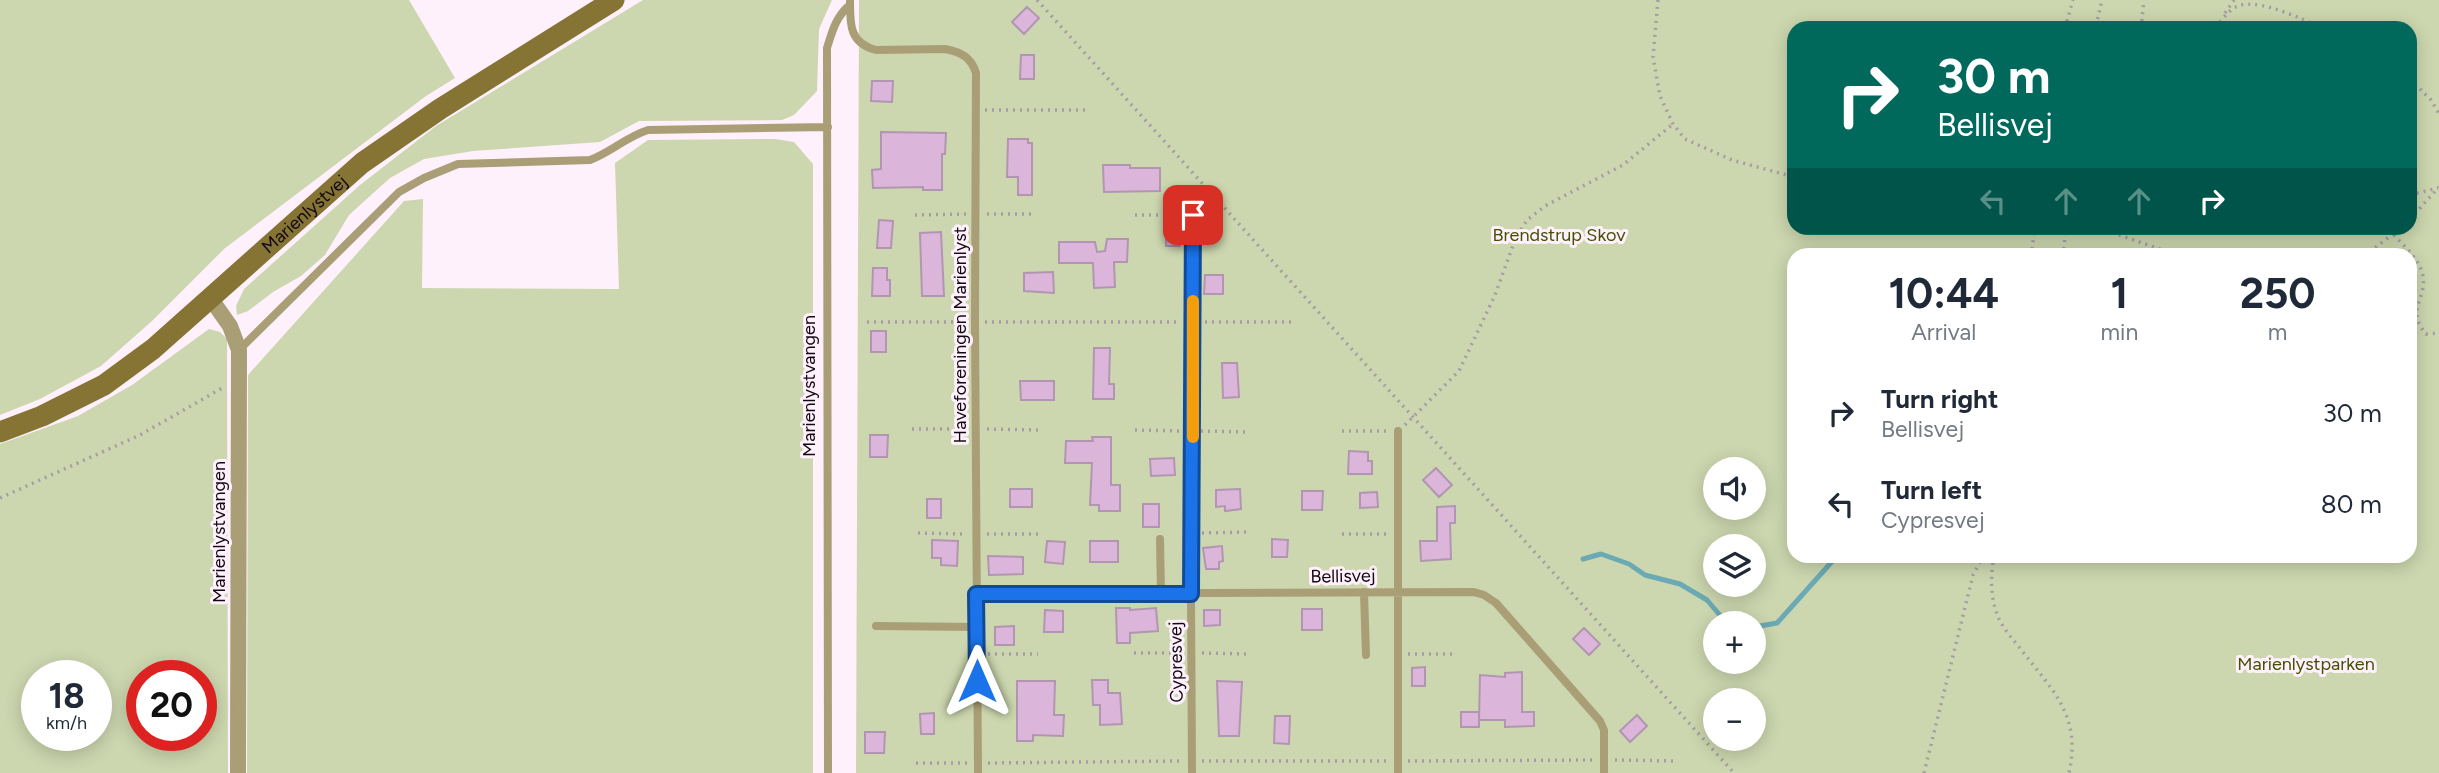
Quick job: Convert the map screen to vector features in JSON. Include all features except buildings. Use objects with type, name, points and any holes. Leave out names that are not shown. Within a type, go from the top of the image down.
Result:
[{"type":"street","name":"Marienlystvej","points":[[0,432],[42,416],[104,385],[153,349],[362,163],[440,109],[609,1]]},
{"type":"street","name":"Marienlystvangen","points":[[211,299],[230,326],[239,350],[241,377],[238,454],[238,773]]},
{"type":"lane","name":"Haveforeningen Marienlyst","points":[[850,2],[851,29],[856,40],[865,47],[876,50],[945,49],[966,56],[973,63],[976,73],[978,773]]},
{"type":"lane","name":"Marienlystvangen","points":[[828,773],[827,48],[833,28],[850,2]]},
{"type":"lane","points":[[239,350],[399,192],[458,164],[590,160],[608,153],[632,135],[648,130],[828,127]]},
{"type":"lane","name":"Cypresvej","points":[[1192,773],[1193,215]]},
{"type":"lane","points":[[1398,431],[1398,773]]},
{"type":"lane","points":[[1160,539],[1161,594]]},
{"type":"lane","points":[[1364,592],[1366,655]]},
{"type":"lane","name":"Bellisvej","points":[[976,594],[1474,592],[1496,603],[1600,721],[1604,730],[1604,773]]},
{"type":"lane","points":[[876,626],[977,627]]},
{"type":"path","points":[[1037,0],[1734,773]]},
{"type":"path","points":[[1658,0],[1653,57],[1660,96],[1673,124],[1685,139],[1732,160],[1787,175]]},
{"type":"path","points":[[2067,21],[2073,0]]},
{"type":"path","points":[[2097,21],[2102,0]]},
{"type":"path","points":[[2142,21],[2144,0]]},
{"type":"path","points":[[2220,21],[2234,0]]},
{"type":"path","points":[[2223,17],[2241,5],[2262,5],[2304,21]]},
{"type":"path","points":[[2417,86],[2431,100],[2439,114]]},
{"type":"path","points":[[976,110],[1088,110]]},
{"type":"path","points":[[1414,418],[1459,371],[1495,295],[1515,240],[1527,220],[1545,206],[1623,165],[1673,124]]},
{"type":"path","points":[[2417,193],[2439,187]]},
{"type":"path","points":[[2417,211],[2439,187]]},
{"type":"path","points":[[1135,215],[1193,215]]},
{"type":"path","points":[[2119,235],[2157,248]]},
{"type":"path","points":[[2375,248],[2393,235]]},
{"type":"path","points":[[2417,263],[2423,274],[2423,282],[2417,309]]},
{"type":"path","points":[[2417,318],[2426,334],[2439,333]]},
{"type":"path","points":[[867,322],[1294,322]]},
{"type":"path","points":[[0,498],[139,435],[241,377]]},
{"type":"path","points":[[1342,431],[1398,431]]},
{"type":"path","points":[[1193,533],[1248,532]]},
{"type":"path","points":[[1342,534],[1399,534]]},
{"type":"path","points":[[1924,773],[1978,563]]},
{"type":"path","points":[[1993,563],[1991,572],[1996,612],[2004,628],[2059,698],[2066,713],[2074,750],[2069,773]]},
{"type":"path","points":[[977,654],[1038,654]]},
{"type":"path","points":[[1399,654],[1454,654]]},
{"type":"path","points":[[916,763],[1677,761]]},
{"type":"green space","points":[[0,0],[409,0],[455,78],[426,96],[224,249],[152,321],[101,366],[40,399],[0,415]]},
{"type":"green space","points":[[643,0],[832,0],[819,29],[817,91],[794,115],[782,120],[639,121],[600,142],[473,151],[424,159],[390,178],[349,215],[325,255],[301,276],[248,311],[237,315],[236,306],[244,289],[360,185],[436,126]]},
{"type":"green space","points":[[859,0],[2439,0],[2439,773],[856,773]]},
{"type":"green space","points":[[775,139],[794,142],[813,164],[813,773],[247,773],[248,375],[404,201],[423,199],[422,288],[619,289],[615,163],[648,140]]},
{"type":"green space","points":[[209,329],[220,332],[227,339],[228,773],[0,773],[0,444],[78,416],[132,385]]},
{"type":"waterway","points":[[1583,559],[1601,554],[1629,564],[1645,575],[1680,584],[1707,600],[1716,611]]},
{"type":"waterway","points":[[1766,625],[1777,623],[1831,563]]},
{"type":"slow traffic","points":[[1193,301],[1193,437]]},
{"type":"route","points":[[977,681],[976,594],[1191,594],[1193,215]]},
{"type":"park label","name":"Brendstrup Skov","points":[[1559,235]]},
{"type":"park label","name":"Marienlystparken","points":[[2306,664]]}]
